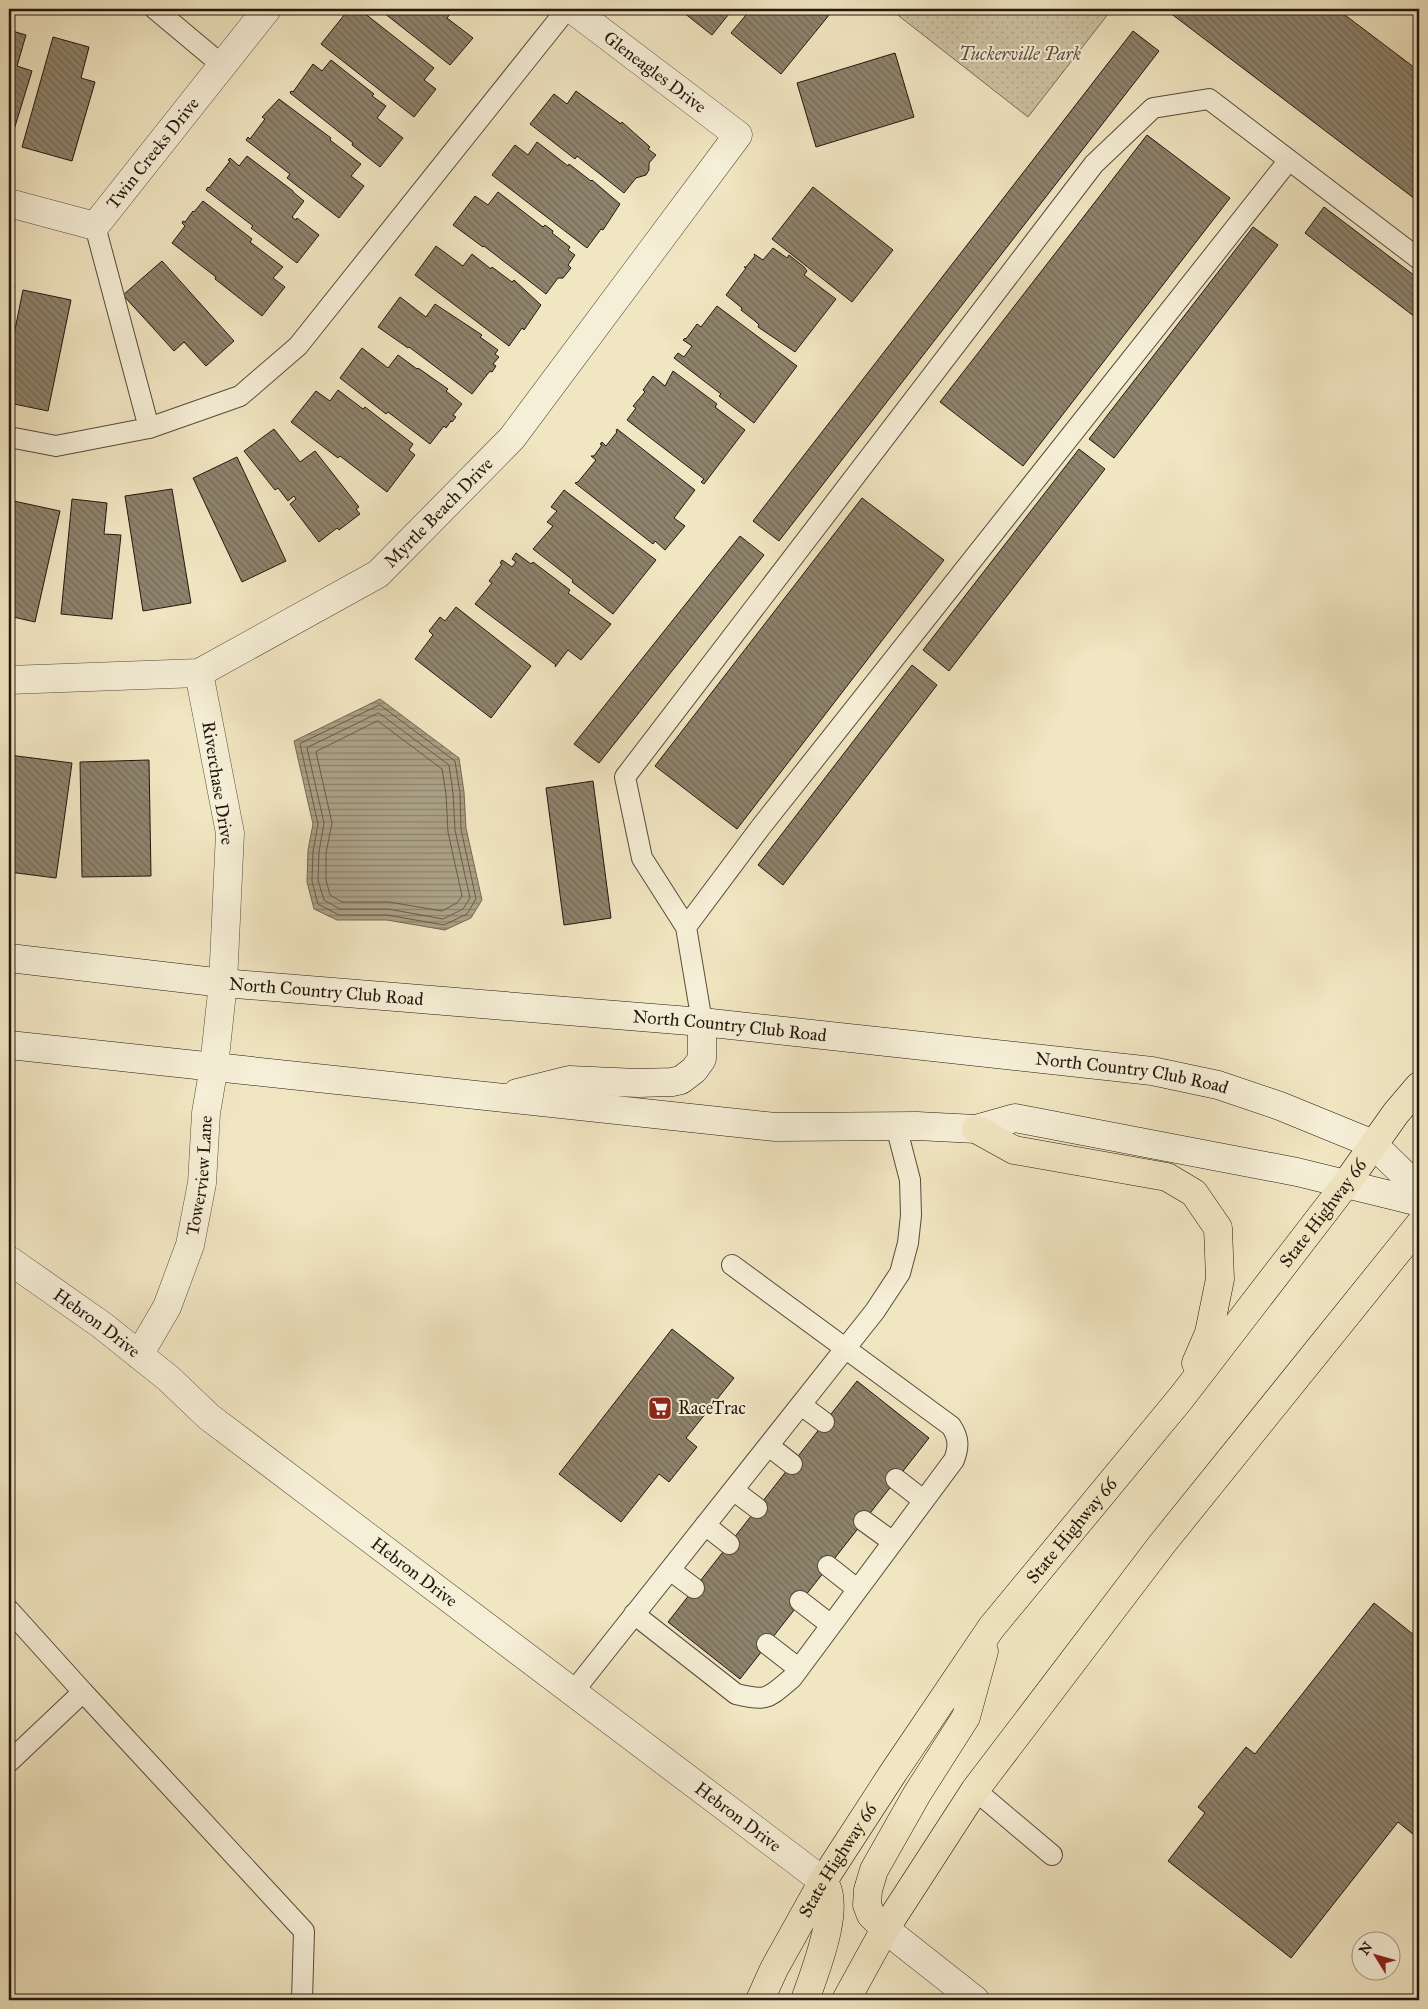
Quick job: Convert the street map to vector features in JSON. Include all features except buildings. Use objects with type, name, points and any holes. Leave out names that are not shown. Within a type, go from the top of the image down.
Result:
[{"type":"main road","name":"State Highway 66","points":[[760,2000],[774,1969],[823,1881],[991,1628],[1181,1398],[1419,1086]]},
{"type":"main road","points":[[976,1129],[1014,1150],[1167,1177],[1194,1193],[1218,1228],[1220,1279],[1209,1333],[1181,1398]]},
{"type":"main road","points":[[846,2000],[885,1929],[975,1790],[1162,1544],[1419,1225]]},
{"type":"main road","points":[[885,1929],[872,1915],[867,1905],[868,1890],[874,1870],[916,1794],[966,1717],[991,1628]]},
{"type":"main road","points":[[805,2000],[828,1929],[828,1887],[823,1881]]},
{"type":"street","name":"Twin Creeks Drive","points":[[9,204],[94,226],[267,9]]},
{"type":"street","name":"Gleneagles Drive","points":[[572,9],[738,135]]},
{"type":"street","name":"Myrtle Beach Drive","points":[[9,680],[199,673],[378,574],[512,438],[738,135]]},
{"type":"street","name":"Riverchase Drive","points":[[199,673],[230,833],[223,983]]},
{"type":"street","name":"North Country Club Road","points":[[9,958],[223,983],[702,1022],[1152,1071],[1218,1085],[1280,1106],[1373,1144],[1419,1189]]},
{"type":"street","name":"Towerview Lane","points":[[139,1355],[167,1307],[190,1245],[202,1183],[206,1113],[214,1066],[223,983]]},
{"type":"street","points":[[499,1097],[569,1080],[638,1083],[681,1080],[694,1070],[702,1059],[702,1022]]},
{"type":"street","points":[[9,1045],[775,1127],[896,1126],[976,1129],[1015,1118],[1297,1172],[1419,1202]]},
{"type":"street","name":"Hebron Drive","points":[[9,1260],[103,1326],[168,1378],[209,1417],[823,1881]]},
{"type":"street","points":[[885,1929],[975,2000]]},
{"type":"lane","points":[[155,9],[222,65]]},
{"type":"lane","points":[[9,437],[56,446],[149,428],[240,396],[298,346],[567,9]]},
{"type":"lane","points":[[702,1022],[686,927],[642,858],[625,777],[1094,164],[1154,108],[1209,99],[1419,259]]},
{"type":"lane","points":[[686,927],[760,828],[1290,160]]},
{"type":"lane","points":[[94,226],[149,428]]},
{"type":"lane","points":[[572,1692],[847,1347],[875,1311],[900,1273],[908,1243],[910,1180],[896,1126]]},
{"type":"lane","points":[[634,1614],[736,1694],[752,1698],[768,1698],[792,1678],[954,1460],[958,1448],[956,1434],[951,1426],[847,1347],[732,1265]]},
{"type":"lane","points":[[801,1405],[824,1422]]},
{"type":"lane","points":[[769,1446],[792,1464]]},
{"type":"lane","points":[[896,1479],[924,1500]]},
{"type":"lane","points":[[733,1490],[757,1508]]},
{"type":"lane","points":[[864,1521],[893,1542]]},
{"type":"lane","points":[[705,1525],[729,1544]]},
{"type":"lane","points":[[828,1566],[858,1589]]},
{"type":"lane","points":[[670,1570],[694,1588]]},
{"type":"lane","points":[[800,1602],[831,1625]]},
{"type":"lane","points":[[9,1610],[304,1931],[302,2000]]},
{"type":"lane","points":[[767,1644],[798,1668]]},
{"type":"lane","points":[[9,1762],[83,1692]]},
{"type":"lane","points":[[975,1790],[1052,1854]]},
{"type":"green space","name":"Tuckerville Park","points":[[890,9],[1112,9],[1028,117]]},
{"type":"water","points":[[380,699],[459,758],[464,792],[466,828],[482,900],[471,918],[445,930],[387,920],[337,920],[314,909],[307,882],[308,850],[313,824],[294,741]]},
{"type":"place","name":"RaceTrac","points":[[660,1408]]}]
